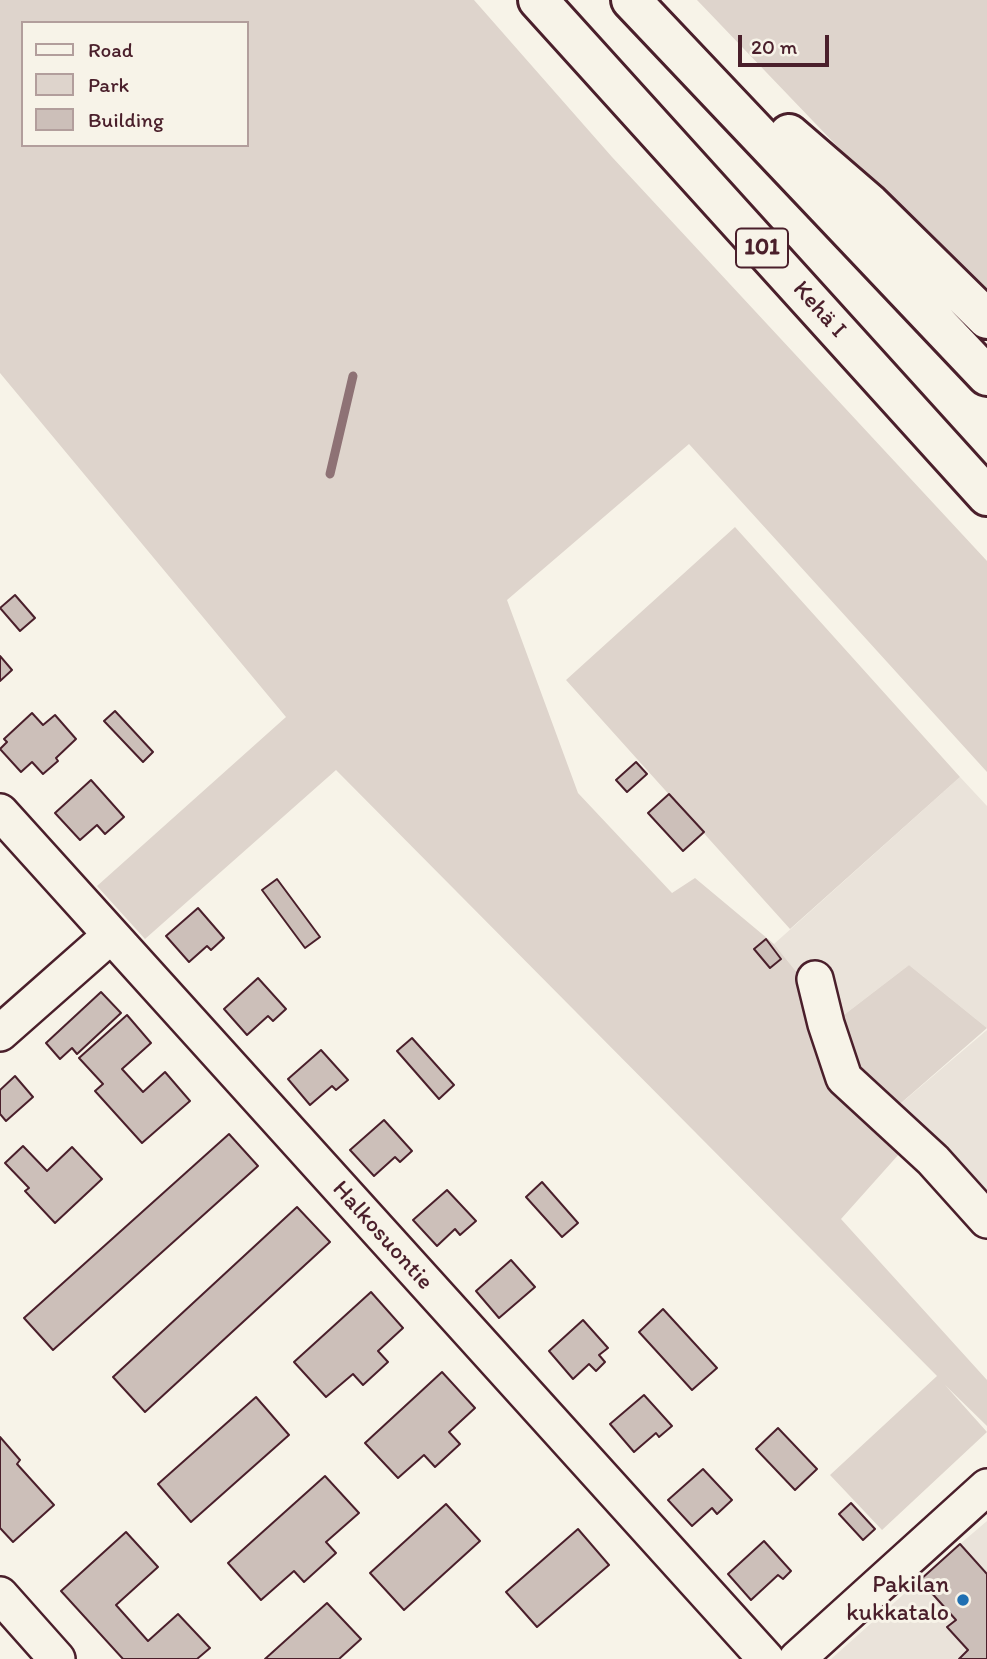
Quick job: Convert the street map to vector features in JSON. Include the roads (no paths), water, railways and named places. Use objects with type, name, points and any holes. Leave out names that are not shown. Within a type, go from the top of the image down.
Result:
[{"type":"highway","name":"Kehä I","points":[[538,0],[987,496]]},
{"type":"highway","points":[[632,0],[870,204],[987,319]]},
{"type":"highway","points":[[632,0],[987,376]]},
{"type":"street","name":"Halkosuontie","points":[[0,812],[766,1659]]},
{"type":"street","points":[[0,1033],[110,936]]},
{"type":"street","points":[[815,979],[844,1078],[933,1160],[987,1220]]},
{"type":"street","points":[[797,1659],[987,1487]]},
{"type":"street","points":[[0,1595],[57,1659]]},
{"type":"waterway","points":[[330,474],[353,376]]},
{"type":"place","name":"Pakilan kukkatalo","points":[[963,1600]]}]
